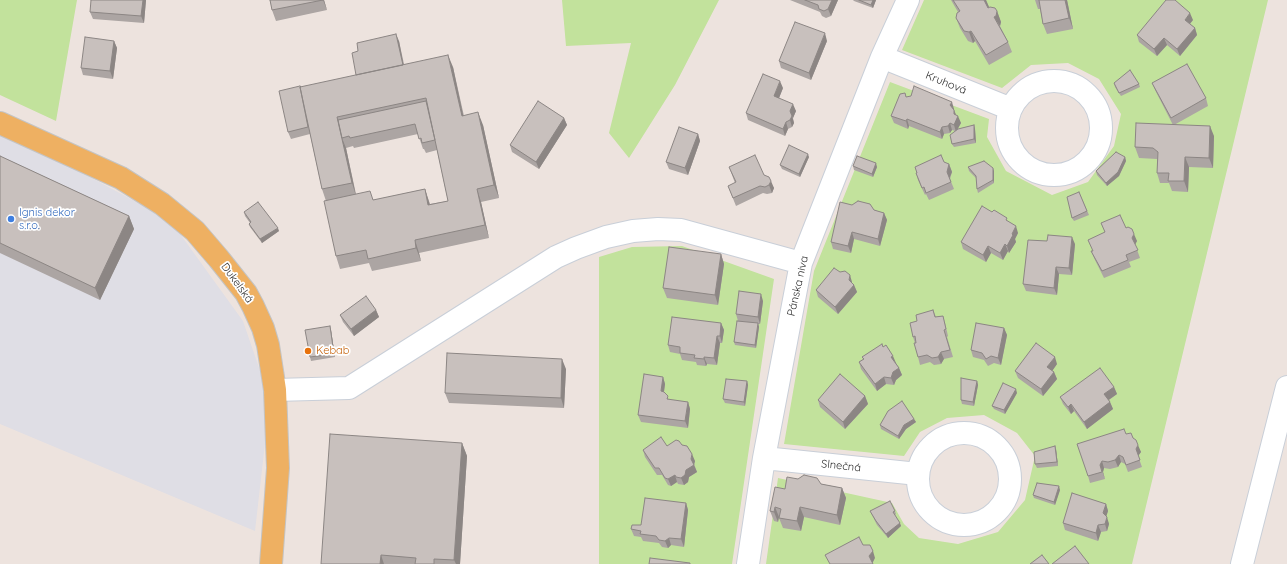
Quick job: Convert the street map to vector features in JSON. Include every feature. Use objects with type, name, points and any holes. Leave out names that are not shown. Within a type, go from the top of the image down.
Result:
[{"type":"main road","name":"Dukelská","points":[[0,123],[121,178],[162,204],[188,224],[246,293],[261,323],[268,345],[275,390],[278,468],[271,564]]},
{"type":"street","name":"Pánska niva","points":[[748,564],[764,458],[800,264],[882,57],[908,0]]},
{"type":"street","name":"Kruhová","points":[[882,57],[1010,109]]},
{"type":"street","points":[[1045,81],[1060,81],[1075,85],[1087,93],[1096,106],[1101,120],[1101,135],[1097,149],[1087,162],[1073,172],[1057,176],[1036,172],[1026,167],[1015,156],[1008,141],[1007,124],[1010,109],[1019,96],[1031,87],[1045,81]]},
{"type":"street","points":[[275,390],[349,388],[556,257],[606,236],[633,231],[658,229],[681,230],[800,264]]},
{"type":"street","points":[[1242,564],[1287,387]]},
{"type":"street","points":[[960,434],[975,435],[990,441],[1001,452],[1008,466],[1010,482],[1006,497],[998,510],[987,519],[974,524],[959,525],[945,521],[933,513],[924,502],[919,489],[918,474],[922,459],[932,446],[945,437],[960,434]]},
{"type":"street","name":"Slnečná","points":[[764,458],[918,474]]},
{"type":"shaded area","points":[[0,131],[170,220],[243,321],[270,400],[255,531],[0,424]]},
{"type":"green space","points":[[0,0],[77,0],[56,121],[0,95]]},
{"type":"green space","points":[[562,0],[719,0],[675,85],[629,158],[609,133],[631,43],[566,46]]},
{"type":"green space","points":[[924,0],[1268,0],[1132,564],[766,564],[778,478],[892,503],[904,524],[919,538],[958,544],[998,532],[1025,500],[1035,456],[1017,433],[984,415],[947,418],[920,432],[904,456],[784,444],[814,271],[890,82],[989,119],[987,137],[1006,171],[1052,195],[1088,182],[1114,146],[1121,114],[1099,79],[1068,63],[1031,65],[1002,88],[902,50]]},
{"type":"green space","points":[[682,246],[774,279],[732,564],[599,564],[599,257],[632,247]]},
{"type":"building","points":[[91,0],[143,0],[141,16],[90,12]]},
{"type":"building","points":[[270,0],[323,0],[272,10]]},
{"type":"building","points":[[805,0],[832,0],[828,9],[824,11],[819,9],[818,5]]},
{"type":"building","points":[[859,0],[873,0],[871,5]]},
{"type":"building","points":[[953,0],[984,0],[988,8],[995,8],[997,11],[996,16],[994,17],[1008,42],[986,55],[971,31],[964,31],[956,18],[957,13],[960,11]]},
{"type":"building","points":[[1039,0],[1065,0],[1069,18],[1043,24]]},
{"type":"building","points":[[1166,0],[1175,0],[1190,13],[1185,20],[1195,28],[1177,49],[1164,38],[1154,49],[1137,35]]},
{"type":"building","points":[[795,22],[825,33],[809,73],[779,61]]},
{"type":"building","points":[[396,34],[403,65],[356,75],[352,53],[358,51],[357,43]]},
{"type":"building","points":[[85,37],[114,41],[110,71],[81,68]]},
{"type":"building","points":[[448,55],[462,116],[478,112],[494,185],[477,189],[485,225],[415,240],[416,248],[368,259],[366,250],[336,256],[324,201],[370,191],[373,200],[425,189],[428,205],[448,201],[426,98],[337,117],[352,183],[322,189],[300,87]]},
{"type":"building","points":[[1187,64],[1206,98],[1171,118],[1152,83]]},
{"type":"building","points":[[1130,70],[1139,84],[1119,93],[1114,83]]},
{"type":"building","points":[[763,74],[780,81],[774,96],[793,104],[790,111],[792,116],[790,120],[786,122],[783,129],[746,113]]},
{"type":"building","points":[[300,86],[308,127],[288,132],[279,91]]},
{"type":"building","points":[[914,86],[952,102],[950,105],[954,110],[954,114],[958,116],[954,125],[950,123],[948,126],[942,127],[940,132],[907,119],[906,121],[891,116],[900,94],[905,93],[906,97],[911,96]]},
{"type":"building","points":[[426,101],[435,140],[422,143],[421,138],[419,139],[415,124],[350,138],[349,136],[342,138],[338,120]]},
{"type":"building","points":[[538,101],[564,118],[536,162],[510,145]]},
{"type":"building","points":[[1136,123],[1210,126],[1209,158],[1185,157],[1184,181],[1168,181],[1169,173],[1157,173],[1158,152],[1153,148],[1135,147]]},
{"type":"building","points":[[974,125],[974,139],[952,144],[950,135],[958,129]]},
{"type":"building","points":[[679,127],[698,134],[685,168],[666,162]]},
{"type":"building","points":[[789,145],[808,154],[799,174],[780,165]]},
{"type":"building","points":[[1116,152],[1125,157],[1118,172],[1106,183],[1096,171]]},
{"type":"building","points":[[755,155],[764,175],[769,177],[771,181],[769,185],[765,187],[760,186],[733,198],[728,186],[736,182],[729,167]]},
{"type":"building","points":[[941,155],[944,162],[949,164],[947,172],[951,182],[926,193],[924,187],[922,188],[915,167]]},
{"type":"building","points":[[0,156],[129,216],[95,288],[0,243]]},
{"type":"building","points":[[857,156],[876,163],[872,174],[853,166]]},
{"type":"building","points":[[984,161],[993,168],[993,180],[977,189],[976,176],[968,167]]},
{"type":"building","points":[[1079,192],[1087,211],[1072,218],[1067,197]]},
{"type":"building","points":[[858,201],[870,204],[874,210],[884,213],[878,239],[852,232],[848,246],[831,242],[840,202],[852,205]]},
{"type":"building","points":[[258,202],[278,228],[260,239],[249,224],[251,222],[244,212]]},
{"type":"building","points":[[982,206],[992,212],[994,210],[1016,226],[1007,246],[1005,244],[1000,253],[988,246],[983,255],[961,242]]},
{"type":"building","points":[[1120,215],[1126,228],[1128,227],[1132,229],[1134,234],[1132,238],[1138,250],[1126,255],[1128,260],[1102,271],[1091,251],[1093,251],[1088,240],[1105,232],[1101,223]]},
{"type":"building","points":[[1048,235],[1072,237],[1069,268],[1056,267],[1054,288],[1023,284],[1028,240],[1047,241]]},
{"type":"building","points":[[669,247],[721,254],[715,295],[663,288]]},
{"type":"building","points":[[834,268],[840,272],[845,271],[850,275],[849,280],[854,285],[835,307],[816,290]]},
{"type":"building","points":[[739,291],[761,294],[758,317],[736,314]]},
{"type":"building","points":[[366,296],[376,310],[351,329],[340,315]]},
{"type":"building","points":[[933,310],[935,317],[943,316],[946,329],[944,330],[950,350],[941,352],[938,357],[932,358],[927,355],[918,357],[914,343],[916,343],[915,336],[913,337],[910,323],[917,321],[916,315]]},
{"type":"building","points":[[672,317],[721,323],[720,336],[717,336],[714,358],[694,358],[695,355],[680,353],[680,347],[668,345]]},
{"type":"building","points":[[737,321],[758,323],[755,345],[734,342]]},
{"type":"building","points":[[976,323],[1004,328],[998,358],[991,356],[986,359],[982,353],[971,350]]},
{"type":"building","points":[[330,326],[334,354],[310,357],[305,330]]},
{"type":"building","points":[[1036,343],[1055,357],[1047,367],[1054,372],[1041,389],[1015,371]]},
{"type":"building","points":[[882,344],[883,347],[886,345],[893,356],[891,357],[899,368],[893,372],[891,378],[884,377],[875,384],[859,362],[864,359],[862,357]]},
{"type":"building","points":[[447,353],[562,359],[561,398],[445,393]]},
{"type":"building","points":[[1100,368],[1114,387],[1104,394],[1110,402],[1084,422],[1071,404],[1068,407],[1060,397]]},
{"type":"building","points":[[644,374],[663,377],[661,391],[668,396],[667,399],[688,402],[685,421],[638,415]]},
{"type":"building","points":[[840,374],[865,396],[843,422],[818,400]]},
{"type":"building","points":[[961,378],[977,381],[973,402],[961,400]]},
{"type":"building","points":[[726,379],[747,381],[744,402],[723,399]]},
{"type":"building","points":[[1003,383],[1016,389],[1004,410],[992,406]]},
{"type":"building","points":[[902,401],[914,419],[904,425],[898,436],[880,425],[888,411]]},
{"type":"building","points":[[1124,429],[1126,434],[1131,433],[1133,438],[1136,440],[1138,445],[1136,449],[1140,460],[1126,465],[1123,457],[1119,455],[1115,460],[1108,462],[1102,461],[1100,465],[1102,472],[1088,476],[1077,444]]},
{"type":"building","points":[[330,434],[462,443],[454,560],[434,559],[434,564],[415,564],[416,558],[381,555],[380,564],[321,564]]},
{"type":"building","points":[[661,437],[667,446],[676,440],[679,441],[682,445],[687,446],[692,454],[691,459],[694,465],[686,470],[685,475],[681,478],[676,477],[675,475],[668,479],[665,478],[659,468],[655,468],[643,450]]},
{"type":"building","points":[[1055,446],[1057,462],[1035,464],[1034,452]]},
{"type":"building","points":[[804,475],[817,478],[821,484],[842,488],[837,515],[800,507],[797,521],[779,518],[781,509],[775,507],[774,512],[770,511],[775,487],[785,489],[787,477],[798,479]]},
{"type":"building","points":[[1037,483],[1059,486],[1054,502],[1033,495]]},
{"type":"building","points":[[1072,493],[1106,504],[1103,513],[1107,517],[1105,524],[1098,525],[1096,533],[1063,523]]},
{"type":"building","points":[[645,498],[686,503],[681,539],[669,538],[665,541],[659,540],[656,536],[640,534],[641,531],[631,529],[632,525],[641,525]]},
{"type":"building","points":[[890,501],[895,511],[893,512],[900,523],[886,534],[870,511]]},
{"type":"building","points":[[859,537],[863,545],[870,545],[873,551],[869,556],[873,564],[830,564],[825,555]]},
{"type":"building","points":[[1075,546],[1089,564],[1052,564]]},
{"type":"building","points":[[1042,555],[1049,564],[1030,564]]},
{"type":"building","points":[[650,558],[690,563],[690,564],[649,564]]},
{"type":"place","name":"Ignis dekor s.r.o.","points":[[11,219]]},
{"type":"place","name":"Kebab","points":[[308,351]]}]
